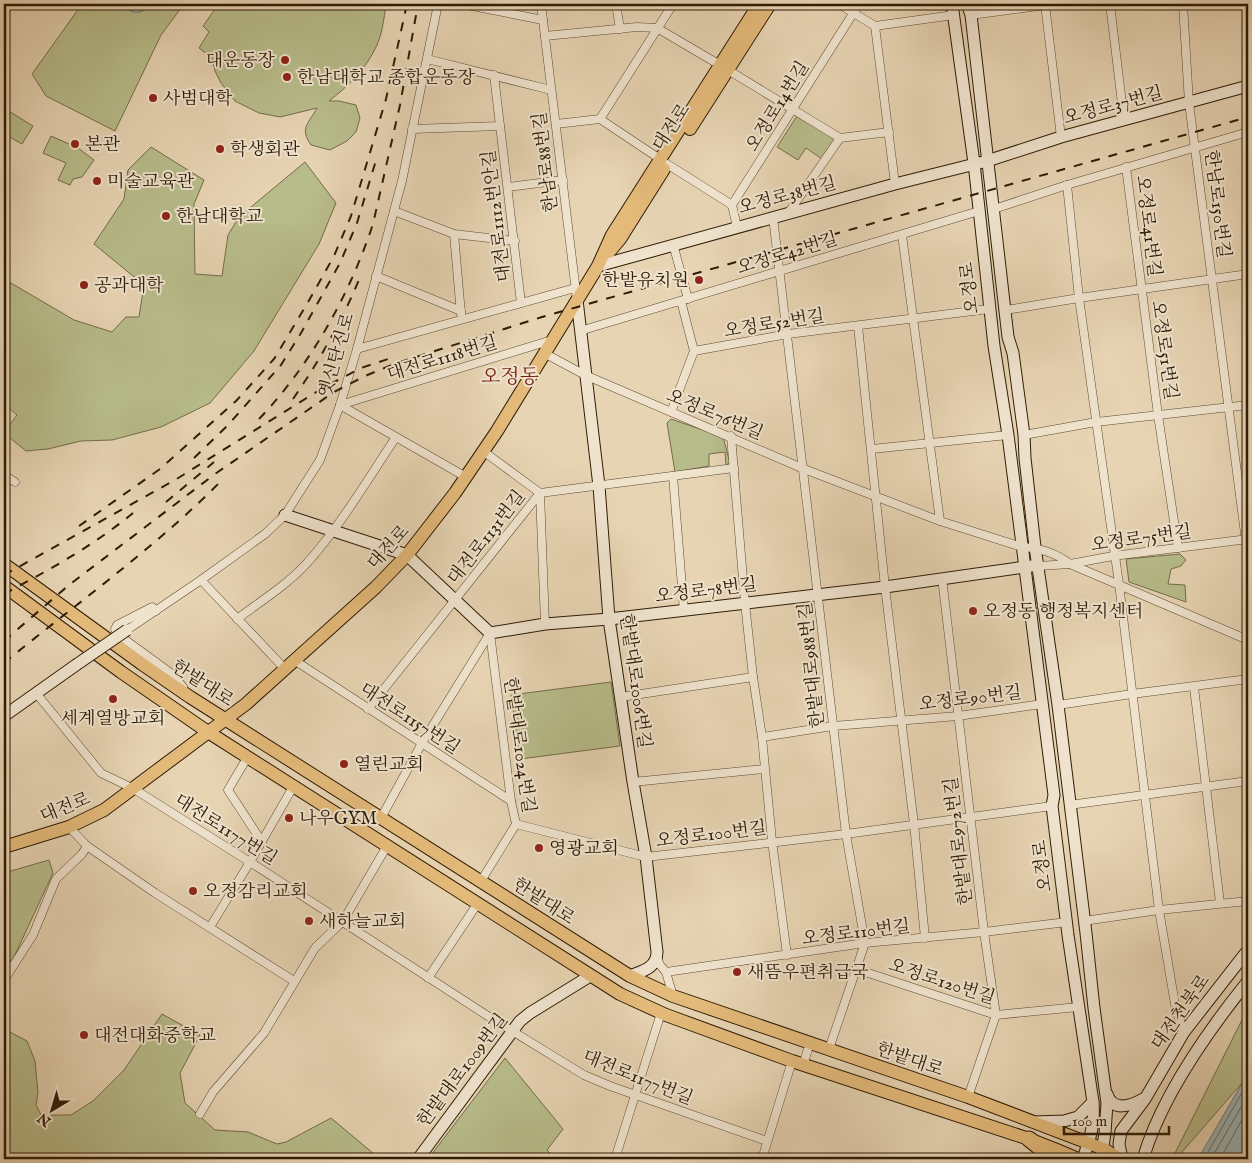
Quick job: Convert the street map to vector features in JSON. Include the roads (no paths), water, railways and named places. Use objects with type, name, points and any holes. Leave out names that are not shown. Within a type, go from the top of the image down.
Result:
[{"type":"highway","points":[[1029,1139],[1054,1159]]},
{"type":"main road","name":"대전로","points":[[724,68],[759,4]]},
{"type":"main road","name":"대전로","points":[[4,847],[69,827],[104,810],[134,789],[246,704],[376,587],[408,554],[450,501],[466,477],[552,340],[576,294],[620,239],[664,162],[724,68],[770,4]]},
{"type":"main road","name":"한밭대로","points":[[4,564],[142,664],[190,696],[630,976],[673,996],[968,1097],[1088,1144],[1102,1154],[1121,1159]]},
{"type":"main road","name":"한밭대로","points":[[4,586],[121,672],[247,758],[620,994],[662,1013],[797,1063],[1029,1139],[1078,1159]]},
{"type":"street","name":"옛신탄진로","points":[[127,630],[265,534],[286,515],[320,460],[357,350],[394,211],[438,4]]},
{"type":"street","points":[[462,4],[543,20]]},
{"type":"street","name":"한남로88번길","points":[[540,4],[576,294]]},
{"type":"street","points":[[616,4],[620,29]]},
{"type":"street","points":[[600,118],[673,4]]},
{"type":"street","points":[[839,4],[875,26],[953,9]]},
{"type":"street","name":"오정로14번길","points":[[732,205],[859,4]]},
{"type":"street","points":[[1045,4],[1061,137]]},
{"type":"street","points":[[969,9],[1054,4]]},
{"type":"street","points":[[1110,4],[1124,120]]},
{"type":"street","name":"한남로150번길","points":[[1183,4],[1195,147],[1248,557]]},
{"type":"street","name":"오정로","points":[[953,9],[974,163],[989,310],[1008,435],[1054,795],[1052,806],[1078,1007],[1093,1102],[1094,1122],[1083,1159]]},
{"type":"street","name":"오정로","points":[[969,9],[1006,310],[1024,435],[1035,547],[1058,706],[1107,1102],[1102,1154]]},
{"type":"street","points":[[875,26],[895,184]]},
{"type":"street","points":[[545,36],[620,29],[657,28],[840,138],[889,132]]},
{"type":"street","points":[[426,59],[552,90]]},
{"type":"street","name":"대전로1112번안길","points":[[494,75],[521,303]]},
{"type":"street","name":"오정로37번길","points":[[987,161],[1061,137],[1248,86]]},
{"type":"street","points":[[556,124],[600,118],[664,162],[732,205],[737,227]]},
{"type":"street","name":"대전로1112번안길","points":[[412,129],[500,126]]},
{"type":"street","name":"오정로41번길","points":[[994,209],[1066,185],[1248,132]]},
{"type":"street","points":[[789,212],[840,138]]},
{"type":"street","name":"오정로38번길","points":[[598,266],[789,212],[987,161]]},
{"type":"street","name":"오정로41번길","points":[[1126,167],[1141,289]]},
{"type":"street","points":[[508,187],[563,180]]},
{"type":"street","points":[[1066,185],[1159,910],[1176,1010],[1184,1032]]},
{"type":"street","points":[[394,211],[454,234],[515,241]]},
{"type":"street","name":"오정로42번길","points":[[580,331],[979,211]]},
{"type":"street","name":"한밭대로988번길","points":[[773,217],[846,834],[865,943],[829,1049]]},
{"type":"street","points":[[454,234],[462,320]]},
{"type":"street","points":[[902,235],[940,522]]},
{"type":"street","points":[[671,412],[694,351],[673,244]]},
{"type":"street","name":"오정로51번길","points":[[1006,310],[1248,274]]},
{"type":"street","points":[[376,276],[461,311]]},
{"type":"street","name":"오정로51번길","points":[[1141,289],[1178,548]]},
{"type":"street","points":[[357,350],[521,303],[576,294]]},
{"type":"street","name":"한밭대로1006번길","points":[[576,294],[599,486],[609,619],[646,858],[657,958]]},
{"type":"street","name":"오정로52번길","points":[[694,351],[788,334],[989,310]]},
{"type":"street","points":[[858,326],[900,722]]},
{"type":"street","name":"대전로1118번길","points":[[340,405],[552,340]]},
{"type":"street","name":"오정로76번길","points":[[544,353],[585,375],[804,468],[940,522],[1022,547],[1035,547],[1060,556],[1070,564],[1248,640]]},
{"type":"street","points":[[340,405],[466,477]]},
{"type":"street","points":[[1024,435],[1096,422],[1248,405]]},
{"type":"street","points":[[872,449],[1008,435]]},
{"type":"street","points":[[731,436],[745,603],[787,956]]},
{"type":"street","points":[[237,619],[275,591],[306,564],[333,529],[396,437]]},
{"type":"street","name":"대전로1131번길","points":[[483,451],[540,493],[734,468]]},
{"type":"street","points":[[4,475],[15,482]]},
{"type":"street","points":[[673,476],[684,611]]},
{"type":"street","name":"대전로1131번길","points":[[455,600],[540,493]]},
{"type":"street","name":"대전로1131번길","points":[[540,493],[545,624]]},
{"type":"street","points":[[286,515],[408,554],[490,633],[422,743],[381,818]]},
{"type":"street","name":"오정로75번길","points":[[1038,566],[1070,564],[1113,556],[1247,539]]},
{"type":"street","points":[[1025,567],[1038,566]]},
{"type":"street","name":"오정로78번길","points":[[490,633],[545,624],[684,611],[885,587],[1025,567]]},
{"type":"street","name":"한밭대로972번길","points":[[942,578],[984,932],[996,1015],[968,1097]]},
{"type":"street","name":"대전로1157번길","points":[[201,580],[237,619],[289,664],[368,709],[511,800]]},
{"type":"street","points":[[368,709],[455,600]]},
{"type":"street","points":[[156,610],[152,606],[117,625],[115,628],[117,633],[131,645],[172,674],[190,696]]},
{"type":"street","points":[[4,716],[127,630]]},
{"type":"street","name":"한밭대로1024번길","points":[[481,880],[516,824],[511,800],[490,633]]},
{"type":"street","points":[[621,697],[753,677]]},
{"type":"street","points":[[1058,706],[1132,694],[1248,680]]},
{"type":"street","points":[[1194,687],[1220,903]]},
{"type":"street","name":"대전로","points":[[36,693],[101,773],[134,789]]},
{"type":"street","name":"오정로90번길","points":[[762,737],[833,726],[958,716],[1042,704]]},
{"type":"street","name":"오정로90번길","points":[[900,722],[914,824]]},
{"type":"street","points":[[247,758],[228,790],[262,842]]},
{"type":"street","points":[[633,782],[764,769]]},
{"type":"street","points":[[1069,805],[1248,781]]},
{"type":"street","points":[[210,928],[293,787]]},
{"type":"street","name":"대전로1177번길","points":[[134,789],[343,921],[511,1031],[584,1075],[767,1141]]},
{"type":"street","name":"오정로100번길","points":[[516,824],[646,858],[772,841],[846,834],[1052,806]]},
{"type":"street","points":[[914,824],[925,938]]},
{"type":"street","points":[[69,827],[87,846],[155,893],[294,982]]},
{"type":"street","points":[[4,980],[33,935],[56,879],[82,854],[87,846]]},
{"type":"street","points":[[200,1114],[213,1092],[264,1032],[315,948],[343,921],[386,846]]},
{"type":"street","points":[[1084,921],[1159,910],[1248,901]]},
{"type":"street","points":[[428,978],[478,903]]},
{"type":"street","name":"오정로110번길","points":[[666,972],[787,956],[865,943],[1067,922]]},
{"type":"street","name":"대전천북로","points":[[1121,1159],[1119,1144],[1121,1131],[1145,1099],[1184,1032],[1248,950]]},
{"type":"street","points":[[657,958],[666,972],[673,996]]},
{"type":"street","points":[[630,976],[650,967],[656,962],[657,958]]},
{"type":"street","name":"오정로120번길","points":[[856,970],[996,1015],[1078,1007]]},
{"type":"street","name":"한밭대로1009번길","points":[[418,1159],[511,1031],[530,1012],[590,976]]},
{"type":"street","points":[[1143,1159],[1156,1120],[1169,1097],[1194,1056],[1248,981]]},
{"type":"street","points":[[615,1159],[662,1013]]},
{"type":"street","points":[[762,1159],[797,1063],[810,1043]]},
{"type":"street","points":[[1104,1081],[1108,1098],[1114,1104],[1128,1107],[1145,1099]]},
{"type":"street","points":[[1032,1122],[1064,1121],[1078,1117],[1093,1102]]},
{"type":"street","points":[[1107,1102],[1112,1133],[1121,1159]]},
{"type":"water","points":[[125,4],[148,4],[143,11],[132,12]]},
{"type":"water","points":[[1248,1073],[1248,1159],[1198,1159]]},
{"type":"railway","points":[[79,526],[160,469],[236,401],[274,359],[334,256],[351,216],[386,99],[407,4]]},
{"type":"railway","points":[[259,419],[295,376],[326,328],[353,277],[364,250],[373,224],[400,105],[418,4]]},
{"type":"railway","points":[[4,641],[69,585],[215,474],[334,392],[365,376],[394,364],[542,317],[1248,117]]},
{"type":"railway","points":[[194,458],[228,425],[281,365],[301,333],[340,263],[357,223],[377,157]]},
{"type":"railway","points":[[293,399],[330,339],[361,275]]},
{"type":"railway","points":[[4,575],[175,480],[321,389],[361,368],[388,359]]},
{"type":"railway","points":[[166,502],[214,462]]},
{"type":"railway","points":[[4,663],[143,552],[222,480]]},
{"type":"railway","points":[[4,594],[86,547],[133,513]]},
{"type":"place","name":"대운동장","points":[[285,60]]},
{"type":"place","name":"한남대학교 종합운동장","points":[[287,77]]},
{"type":"place","name":"사범대학","points":[[153,98]]},
{"type":"place","name":"본관","points":[[75,144]]},
{"type":"place","name":"학생회관","points":[[220,149]]},
{"type":"place","name":"미술교육관","points":[[97,181]]},
{"type":"place","name":"한남대학교","points":[[166,216]]},
{"type":"place","name":"한밭유치원","points":[[699,280]]},
{"type":"place","name":"공과대학","points":[[84,285]]},
{"type":"place","name":"오정동 행정복지센터","points":[[973,611]]},
{"type":"place","name":"세계열방교회","points":[[113,699]]},
{"type":"place","name":"열린교회","points":[[344,764]]},
{"type":"place","name":"나우GYM","points":[[289,818]]},
{"type":"place","name":"영광교회","points":[[539,848]]},
{"type":"place","name":"오정감리교회","points":[[193,891]]},
{"type":"place","name":"새하늘교회","points":[[309,921]]},
{"type":"place","name":"새뜸우편취급국","points":[[737,972]]},
{"type":"place","name":"대전대화중학교","points":[[84,1035]]},
{"type":"district","name":"오정동","points":[[510,376]]}]
